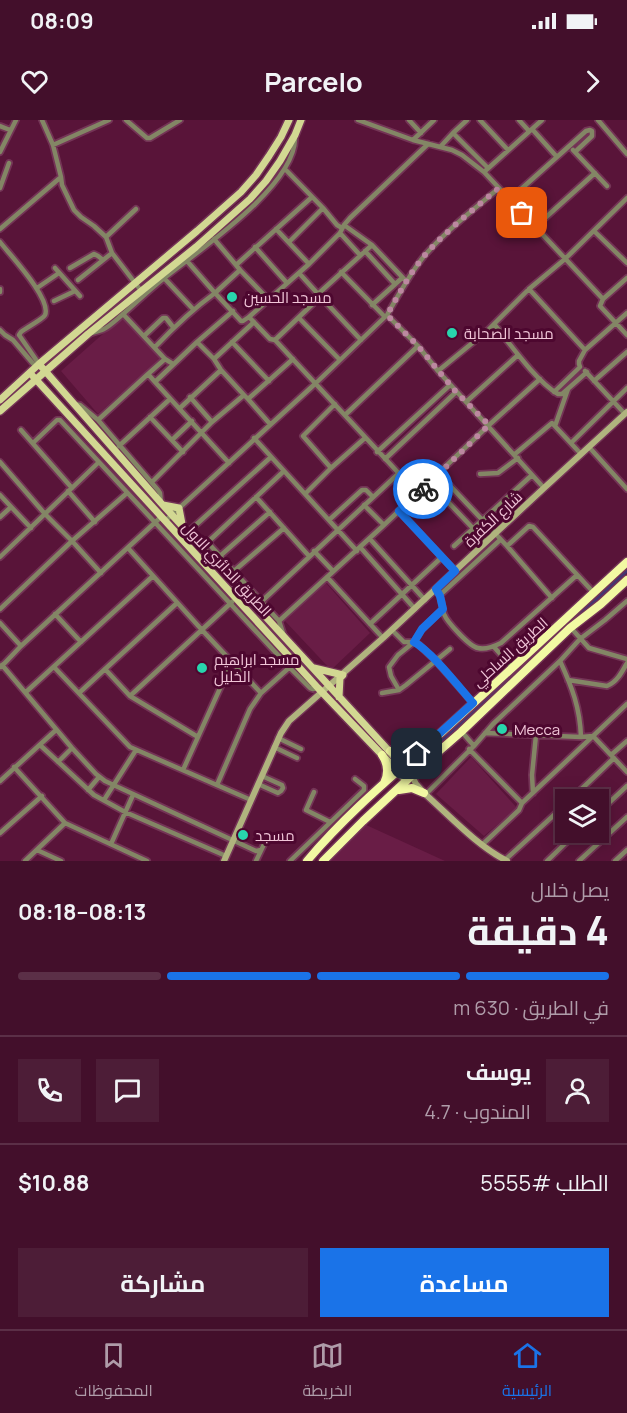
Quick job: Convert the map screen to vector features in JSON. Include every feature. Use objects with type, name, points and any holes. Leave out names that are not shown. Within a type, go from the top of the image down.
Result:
[{"type":"highway","name":"الطريق الساحلي","points":[[316,860],[327,839],[383,785],[627,562]]},
{"type":"highway","points":[[316,860],[335,849],[412,780],[422,766],[570,628],[627,580]]},
{"type":"highway","points":[[390,751],[403,757],[417,754]]},
{"type":"highway","points":[[382,755],[387,768],[387,777],[383,785]]},
{"type":"highway","points":[[422,766],[418,780],[425,794]]},
{"type":"highway","points":[[396,792],[408,788],[425,794]]},
{"type":"highway","points":[[327,839],[329,846],[335,849]]},
{"type":"main road","points":[[0,400],[241,192],[260,170],[289,120]]},
{"type":"main road","points":[[0,411],[88,334],[142,292],[250,199],[280,161],[301,120]]},
{"type":"main road","points":[[260,170],[269,177]]},
{"type":"main road","points":[[212,218],[219,226]]},
{"type":"main road","points":[[90,321],[96,328]]},
{"type":"main road","points":[[57,361],[53,373],[57,387]]},
{"type":"main road","name":"الطريق الدائري الاول","points":[[38,365],[242,592],[390,751],[401,769]]},
{"type":"main road","name":"الطريق الدائري الاول","points":[[30,373],[292,665],[320,690],[382,755],[412,780]]},
{"type":"main road","points":[[162,504],[180,508],[180,516],[188,532]]},
{"type":"main road","points":[[311,667],[343,675],[340,678],[339,696]]},
{"type":"street","points":[[0,152],[16,120]]},
{"type":"street","points":[[42,120],[53,145],[62,185],[74,210],[106,237],[112,253],[142,292]]},
{"type":"street","points":[[53,145],[109,120]]},
{"type":"street","points":[[126,120],[150,138],[180,120]]},
{"type":"street","points":[[358,120],[413,140],[441,146],[462,155],[486,170]]},
{"type":"street","points":[[409,120],[421,133]]},
{"type":"street","points":[[413,140],[434,120]]},
{"type":"street","points":[[441,146],[467,120]]},
{"type":"street","points":[[480,120],[508,150]]},
{"type":"street","points":[[519,120],[557,157]]},
{"type":"street","points":[[486,170],[542,120]]},
{"type":"street","points":[[598,120],[627,154]]},
{"type":"street","points":[[0,126],[10,130]]},
{"type":"street","points":[[510,199],[587,130],[592,131],[592,136],[575,152]]},
{"type":"street","points":[[453,133],[499,188],[603,298]]},
{"type":"street","points":[[88,334],[106,328],[263,196],[292,157],[295,135]]},
{"type":"street","points":[[622,148],[627,143]]},
{"type":"street","points":[[187,261],[243,321],[309,264],[428,144]]},
{"type":"street","points":[[570,146],[607,186]]},
{"type":"street","points":[[0,188],[9,163]]},
{"type":"street","points":[[285,169],[337,225],[372,245],[404,280]]},
{"type":"street","points":[[535,227],[595,173]]},
{"type":"street","points":[[0,229],[61,177]]},
{"type":"street","points":[[261,850],[233,840],[99,777],[1,666],[128,548],[160,520],[172,515],[180,508],[361,340],[386,316],[404,280],[425,255],[499,188]]},
{"type":"street","points":[[236,265],[312,197]]},
{"type":"street","points":[[438,370],[494,324],[627,198]]},
{"type":"street","points":[[289,242],[323,208]]},
{"type":"street","points":[[106,237],[136,209]]},
{"type":"street","points":[[276,229],[309,264]]},
{"type":"street","points":[[342,229],[360,255]]},
{"type":"street","points":[[594,231],[627,263]]},
{"type":"street","points":[[214,239],[268,299]]},
{"type":"street","points":[[0,242],[38,288],[45,309],[42,319],[19,335],[38,365]]},
{"type":"street","points":[[275,340],[299,318],[341,272],[372,245]]},
{"type":"street","points":[[255,247],[287,284]]},
{"type":"street","points":[[365,251],[395,284]]},
{"type":"street","points":[[78,280],[112,253]]},
{"type":"street","points":[[70,268],[94,254],[103,260]]},
{"type":"street","points":[[80,261],[88,272]]},
{"type":"street","points":[[55,268],[80,296]]},
{"type":"street","points":[[155,347],[173,327],[240,270]]},
{"type":"street","points":[[341,272],[372,305],[418,346],[456,392],[489,425],[544,488]]},
{"type":"street","points":[[38,288],[59,273]]},
{"type":"street","points":[[299,273],[361,340]]},
{"type":"street","points":[[164,278],[193,309]]},
{"type":"street","points":[[627,278],[603,298],[600,306],[627,335]]},
{"type":"street","points":[[372,305],[395,284],[404,280]]},
{"type":"street","points":[[529,289],[585,350]]},
{"type":"street","points":[[54,301],[75,291]]},
{"type":"street","points":[[155,382],[233,311]]},
{"type":"street","points":[[626,413],[580,367],[579,361],[585,350],[627,313]]},
{"type":"street","points":[[123,314],[165,359],[173,364]]},
{"type":"street","points":[[249,317],[270,339],[275,340],[418,494]]},
{"type":"street","points":[[144,336],[163,318],[166,318],[173,327]]},
{"type":"street","points":[[299,318],[340,360]]},
{"type":"street","points":[[214,359],[254,322]]},
{"type":"street","points":[[494,324],[518,355],[554,392],[560,395],[587,372]]},
{"type":"street","points":[[0,330],[38,365]]},
{"type":"street","points":[[197,342],[270,424]]},
{"type":"street","points":[[232,342],[269,381]]},
{"type":"street","points":[[345,415],[418,346]]},
{"type":"street","points":[[594,381],[627,352]]},
{"type":"street","points":[[466,402],[518,355]]},
{"type":"street","points":[[98,420],[165,359]]},
{"type":"street","points":[[152,482],[212,422],[269,381],[293,359]]},
{"type":"street","points":[[554,392],[580,367]]},
{"type":"street","points":[[180,408],[221,370]]},
{"type":"street","points":[[148,374],[229,463]]},
{"type":"street","points":[[279,621],[540,379]]},
{"type":"street","points":[[378,452],[450,385]]},
{"type":"street","points":[[571,443],[627,388]]},
{"type":"street","points":[[555,426],[568,389]]},
{"type":"street","points":[[385,459],[456,392]]},
{"type":"street","points":[[190,397],[212,422]]},
{"type":"street","points":[[119,446],[170,399]]},
{"type":"street","points":[[73,404],[80,405],[98,420],[152,482],[160,493],[162,504]]},
{"type":"street","points":[[332,468],[303,436],[335,405]]},
{"type":"street","name":"شارع الكفرة","points":[[225,859],[288,721],[320,690],[330,686],[383,639],[626,413]]},
{"type":"street","points":[[150,417],[183,452]]},
{"type":"street","points":[[33,443],[59,420],[127,493],[160,520]]},
{"type":"street","points":[[172,440],[192,421]]},
{"type":"street","points":[[480,474],[498,473],[552,423],[581,454]]},
{"type":"street","points":[[21,430],[95,522]]},
{"type":"street","points":[[254,438],[328,520],[415,609]]},
{"type":"street","points":[[305,494],[365,438]]},
{"type":"street","points":[[589,447],[627,489]]},
{"type":"street","points":[[271,458],[188,532],[209,541],[210,545],[279,621],[285,638]]},
{"type":"street","points":[[0,462],[101,573]]},
{"type":"street","points":[[0,557],[99,462]]},
{"type":"street","points":[[209,541],[284,471]]},
{"type":"street","points":[[262,601],[398,474]]},
{"type":"street","points":[[439,474],[552,598]]},
{"type":"street","points":[[454,546],[532,475]]},
{"type":"street","points":[[430,483],[486,542]]},
{"type":"street","points":[[328,520],[361,491],[366,490],[373,497]]},
{"type":"street","points":[[0,608],[127,493]]},
{"type":"street","points":[[0,495],[31,528]]},
{"type":"street","points":[[256,497],[309,556]]},
{"type":"street","points":[[364,505],[384,525]]},
{"type":"street","points":[[0,517],[11,507]]},
{"type":"street","points":[[399,511],[455,571]]},
{"type":"street","points":[[220,556],[270,512]]},
{"type":"street","points":[[507,546],[531,526],[594,593]]},
{"type":"street","points":[[234,571],[284,528]]},
{"type":"street","points":[[370,539],[425,600]]},
{"type":"street","points":[[440,596],[500,540]]},
{"type":"street","points":[[128,548],[261,693]]},
{"type":"street","points":[[314,551],[333,571]]},
{"type":"street","points":[[370,624],[442,557]]},
{"type":"street","points":[[436,589],[447,621],[472,646],[494,647],[512,635],[577,575]]},
{"type":"street","points":[[26,692],[153,576]]},
{"type":"street","points":[[327,577],[383,639]]},
{"type":"street","points":[[130,696],[242,592]]},
{"type":"street","points":[[425,794],[580,639],[627,601]]},
{"type":"street","points":[[79,693],[177,603]]},
{"type":"street","points":[[399,690],[389,668],[398,656],[414,642],[422,629],[443,609]]},
{"type":"street","points":[[55,614],[81,642]]},
{"type":"street","points":[[0,622],[21,646]]},
{"type":"street","points":[[568,680],[607,686],[620,675],[627,661],[586,645],[570,628]]},
{"type":"street","points":[[392,630],[404,642],[418,644],[473,703]]},
{"type":"street","points":[[494,647],[513,668]]},
{"type":"street","points":[[382,693],[399,690],[450,649]]},
{"type":"street","points":[[560,661],[577,702],[582,737]]},
{"type":"street","points":[[183,770],[232,662]]},
{"type":"street","points":[[217,785],[250,709],[261,693],[292,665]]},
{"type":"street","points":[[54,667],[127,744],[251,800]]},
{"type":"street","points":[[105,669],[130,696],[198,737]]},
{"type":"street","points":[[483,844],[519,810],[522,803],[627,704]]},
{"type":"street","points":[[0,780],[56,730]]},
{"type":"street","points":[[461,732],[472,748],[522,803]]},
{"type":"street","points":[[485,733],[593,736]]},
{"type":"street","points":[[533,793],[532,775],[536,735]]},
{"type":"street","points":[[593,736],[627,772]]},
{"type":"street","points":[[281,740],[301,749]]},
{"type":"street","points":[[581,789],[627,741]]},
{"type":"street","points":[[40,745],[88,790],[104,800],[225,859]]},
{"type":"street","points":[[58,762],[72,748]]},
{"type":"street","points":[[277,749],[297,758]]},
{"type":"street","points":[[104,800],[136,750]]},
{"type":"street","points":[[14,767],[65,822],[144,860]]},
{"type":"street","points":[[258,784],[277,792],[283,788],[282,785],[262,776]]},
{"type":"street","points":[[88,790],[99,777]]},
{"type":"street","points":[[290,861],[364,790],[364,786],[354,779]]},
{"type":"street","points":[[412,780],[483,844],[506,861],[555,814]]},
{"type":"street","points":[[609,803],[627,786]]},
{"type":"street","points":[[314,792],[306,810],[330,822]]},
{"type":"street","points":[[111,844],[134,795]]},
{"type":"street","points":[[0,833],[42,796]]},
{"type":"street","points":[[579,861],[627,817]]},
{"type":"street","points":[[25,861],[65,822]]},
{"type":"street","points":[[256,861],[268,836]]},
{"type":"street","points":[[547,861],[566,843]]},
{"type":"street","points":[[37,850],[61,861]]},
{"type":"street","points":[[615,861],[627,850]]},
{"type":"shaded area","points":[[122,317],[160,359],[98,414],[61,371]]},
{"type":"shaded area","points":[[627,566],[627,573],[415,768],[412,763]]},
{"type":"shaded area","points":[[326,583],[370,633],[331,670],[285,621]]},
{"type":"shaded area","points":[[471,757],[517,808],[484,836],[436,794]]},
{"type":"shaded area","points":[[364,824],[445,861],[328,861]]},
{"type":"way so far","points":[[423,489],[489,425],[387,315],[406,281],[425,255],[499,188],[522,213]]},
{"type":"place","name":"مسجد الحسين","points":[[232,297]]},
{"type":"place","name":"مسجد الصحابة","points":[[452,333]]},
{"type":"place","name":"مسجد ابراهيم الخليل","points":[[202,668]]},
{"type":"place","name":"Mecca","points":[[502,729]]},
{"type":"place","name":"مسجد","points":[[243,835]]},
{"type":"route","points":[[417,754],[473,703],[436,661],[414,642],[422,629],[443,609],[436,589],[455,571],[399,511],[423,489]]}]
